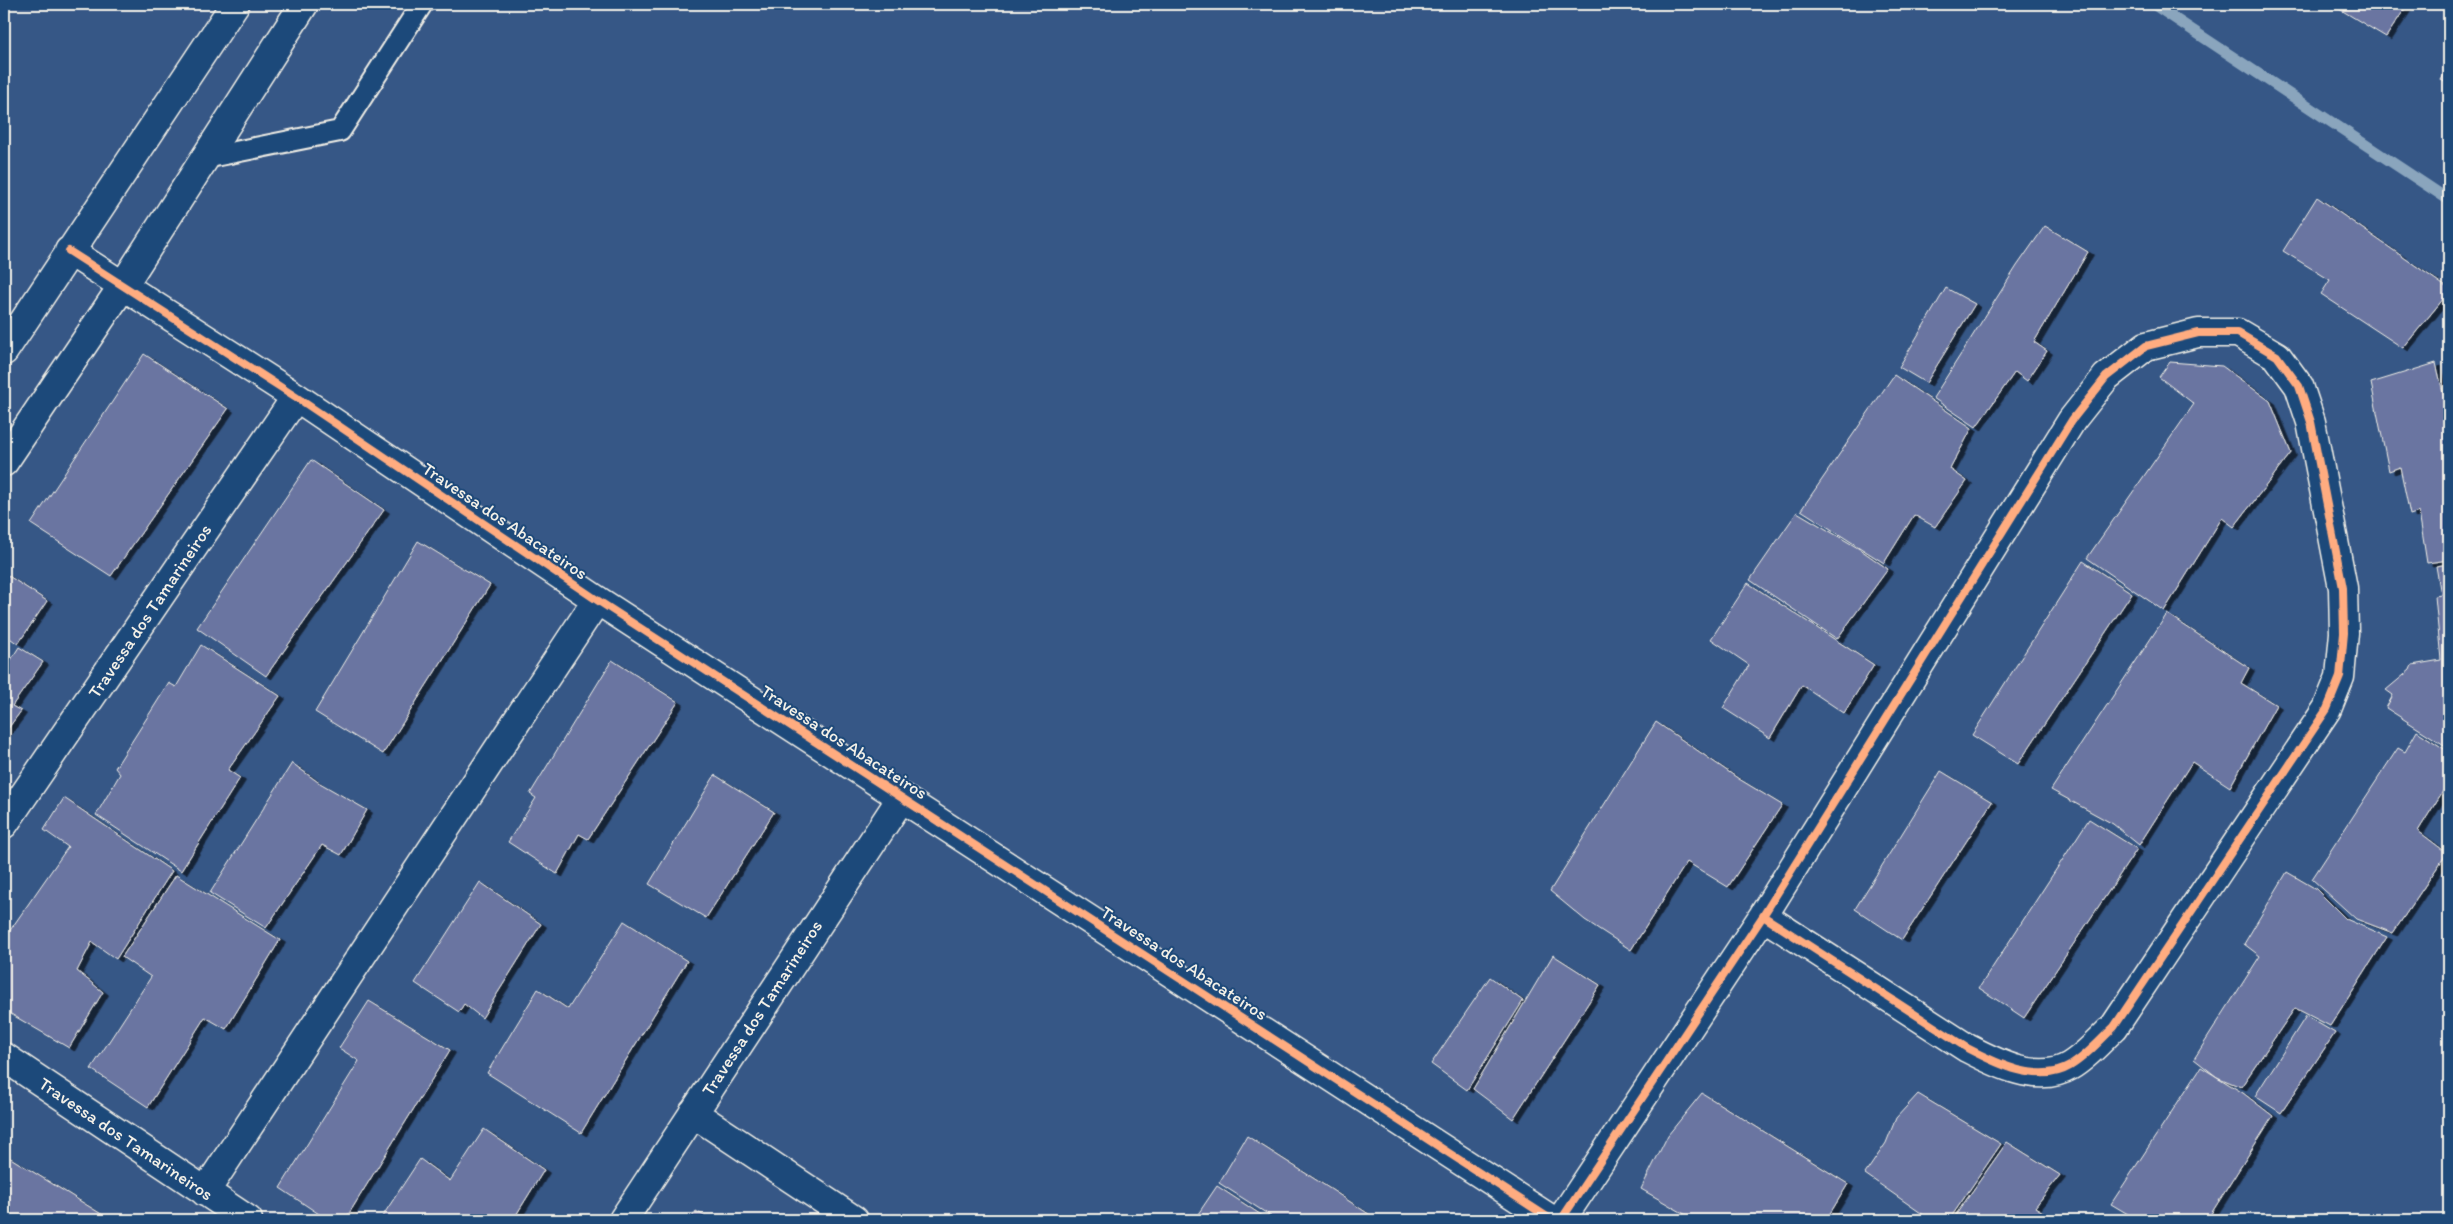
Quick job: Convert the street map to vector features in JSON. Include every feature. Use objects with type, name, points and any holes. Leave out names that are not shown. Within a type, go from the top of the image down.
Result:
[{"type":"street","points":[[4,351],[235,4]]},
{"type":"street","points":[[4,462],[124,284],[304,4]]},
{"type":"street","name":"Travessa dos Abacateiros","points":[[69,251],[124,284],[296,397],[596,600],[1552,1220]]},
{"type":"street","points":[[1561,1220],[1763,916],[2072,420],[2106,377],[2146,346],[2198,333],[2238,333],[2277,356],[2299,386],[2311,422],[2337,551],[2343,588],[2344,633],[2340,677],[2327,710],[2114,1027],[2083,1057],[2069,1067],[2054,1073],[2026,1072],[2010,1067],[1966,1048],[1763,916]]},
{"type":"street","name":"Travessa dos Tamarineiros","points":[[4,824],[296,397]]},
{"type":"street","points":[[205,1192],[596,600]]},
{"type":"street","name":"Travessa dos Tamarineiros","points":[[623,1220],[902,797]]},
{"type":"street","name":"Travessa dos Tamarineiros","points":[[4,1057],[248,1220]]},
{"type":"street","points":[[693,1113],[854,1220]]},
{"type":"lane","points":[[205,158],[340,131],[422,4]]},
{"type":"building","points":[[2331,4],[2408,4],[2386,37]]},
{"type":"building","points":[[2449,67],[2449,85],[2441,80]]},
{"type":"building","points":[[2317,197],[2449,289],[2449,292],[2403,348],[2321,294],[2330,280],[2283,251]]},
{"type":"building","points":[[2045,226],[2088,252],[2034,342],[2047,351],[2027,381],[2015,372],[1976,427],[1933,398],[2017,266]]},
{"type":"building","points":[[1946,288],[1975,304],[1926,383],[1899,367]]},
{"type":"building","points":[[144,354],[228,409],[111,576],[31,524]]},
{"type":"building","points":[[2170,362],[2222,366],[2270,401],[2291,453],[2234,527],[2222,518],[2164,611],[2087,558],[2194,404],[2159,377]]},
{"type":"building","points":[[2436,363],[2449,417],[2449,560],[2427,563],[2419,512],[2410,515],[2400,467],[2389,471],[2371,383]]},
{"type":"building","points":[[1894,375],[1972,428],[1950,469],[1967,481],[1935,527],[1914,515],[1884,563],[1801,510]]},
{"type":"building","points":[[311,460],[384,510],[266,676],[197,628]]},
{"type":"building","points":[[1797,512],[1858,548],[1888,569],[1837,639],[1750,580]]},
{"type":"building","points":[[418,541],[490,585],[383,754],[315,712]]},
{"type":"building","points":[[2083,561],[2132,593],[2018,764],[1972,735]]},
{"type":"building","points":[[2449,564],[2449,748],[2386,708],[2393,695],[2386,690],[2410,670],[2412,665],[2441,660],[2435,596],[2441,595],[2436,566]]},
{"type":"building","points":[[4,573],[47,601],[18,644],[4,634]]},
{"type":"building","points":[[1748,583],[1874,665],[1844,713],[1802,685],[1770,738],[1723,708],[1749,665],[1711,639]]},
{"type":"building","points":[[2167,614],[2249,668],[2241,683],[2276,705],[2230,787],[2192,762],[2139,845],[2113,824],[2051,790]]},
{"type":"building","points":[[201,645],[280,696],[228,770],[240,778],[181,871],[96,815],[120,774],[115,768],[169,683],[176,687]]},
{"type":"building","points":[[19,647],[43,662],[12,706],[21,711],[4,734],[4,671]]},
{"type":"building","points":[[612,660],[678,702],[588,839],[579,834],[557,874],[508,842],[536,798],[530,794]]},
{"type":"building","points":[[1656,722],[1739,779],[1782,805],[1728,887],[1687,862],[1631,950],[1585,920],[1550,891]]},
{"type":"building","points":[[2417,731],[2449,752],[2449,771],[2443,780],[2448,783],[2418,831],[2447,853],[2393,933],[2356,919],[2312,879],[2398,748],[2405,752]]},
{"type":"building","points":[[292,763],[318,782],[367,810],[341,855],[322,845],[266,928],[210,893]]},
{"type":"building","points":[[1941,771],[1992,802],[1902,940],[1855,909]]},
{"type":"building","points":[[715,775],[774,812],[706,918],[649,884]]},
{"type":"building","points":[[64,798],[172,871],[116,959],[92,942],[77,971],[103,992],[69,1048],[4,1010],[4,939],[68,847],[44,830]]},
{"type":"building","points":[[2089,819],[2137,849],[2024,1018],[1979,988]]},
{"type":"building","points":[[2287,872],[2316,889],[2346,919],[2387,937],[2330,1026],[2295,1008],[2241,1087],[2217,1077],[2194,1059],[2260,956],[2244,944]]},
{"type":"building","points":[[176,875],[280,940],[226,1029],[205,1017],[148,1107],[91,1069],[151,977],[122,957]]},
{"type":"building","points":[[480,882],[541,924],[482,1018],[464,1004],[459,1012],[415,983]]},
{"type":"building","points":[[624,921],[687,961],[581,1133],[487,1073],[538,989],[568,1009]]},
{"type":"building","points":[[1553,955],[1600,985],[1513,1119],[1473,1089]]},
{"type":"building","points":[[1490,977],[1523,1001],[1467,1090],[1431,1064]]},
{"type":"building","points":[[369,1001],[450,1050],[345,1220],[328,1220],[280,1188],[359,1061],[339,1048]]},
{"type":"building","points":[[2306,1016],[2335,1033],[2281,1113],[2255,1096]]},
{"type":"building","points":[[2201,1067],[2243,1093],[2273,1116],[2207,1220],[2138,1220],[2111,1204]]},
{"type":"building","points":[[1702,1093],[1848,1184],[1826,1220],[1695,1220],[1641,1189],[1668,1135]]},
{"type":"building","points":[[1918,1094],[2001,1144],[1949,1220],[1931,1220],[1865,1174],[1886,1143],[1896,1118]]},
{"type":"building","points":[[484,1129],[544,1170],[513,1220],[380,1220],[420,1159],[450,1181]]},
{"type":"building","points":[[1247,1136],[1378,1220],[1277,1220],[1219,1183]]},
{"type":"building","points":[[2007,1142],[2060,1175],[2035,1207],[2056,1220],[1952,1220]]},
{"type":"building","points":[[4,1154],[111,1220],[4,1220]]},
{"type":"building","points":[[1217,1186],[1269,1220],[1194,1220]]},
{"type":"building","points":[[696,1211],[711,1220],[690,1220]]},
{"type":"waterway","points":[[2153,4],[2449,200]]},
{"type":"cycle path","points":[[69,251],[296,397],[597,600],[1552,1220]]},
{"type":"cycle path","points":[[1561,1220],[1763,916],[2072,420],[2106,377],[2146,346],[2198,333],[2238,333],[2277,356],[2299,386],[2311,422],[2343,588],[2344,633],[2340,677],[2327,709],[2114,1027],[2088,1053],[2070,1066],[2058,1071],[2044,1073],[2017,1070],[1967,1048],[1763,916]]}]
